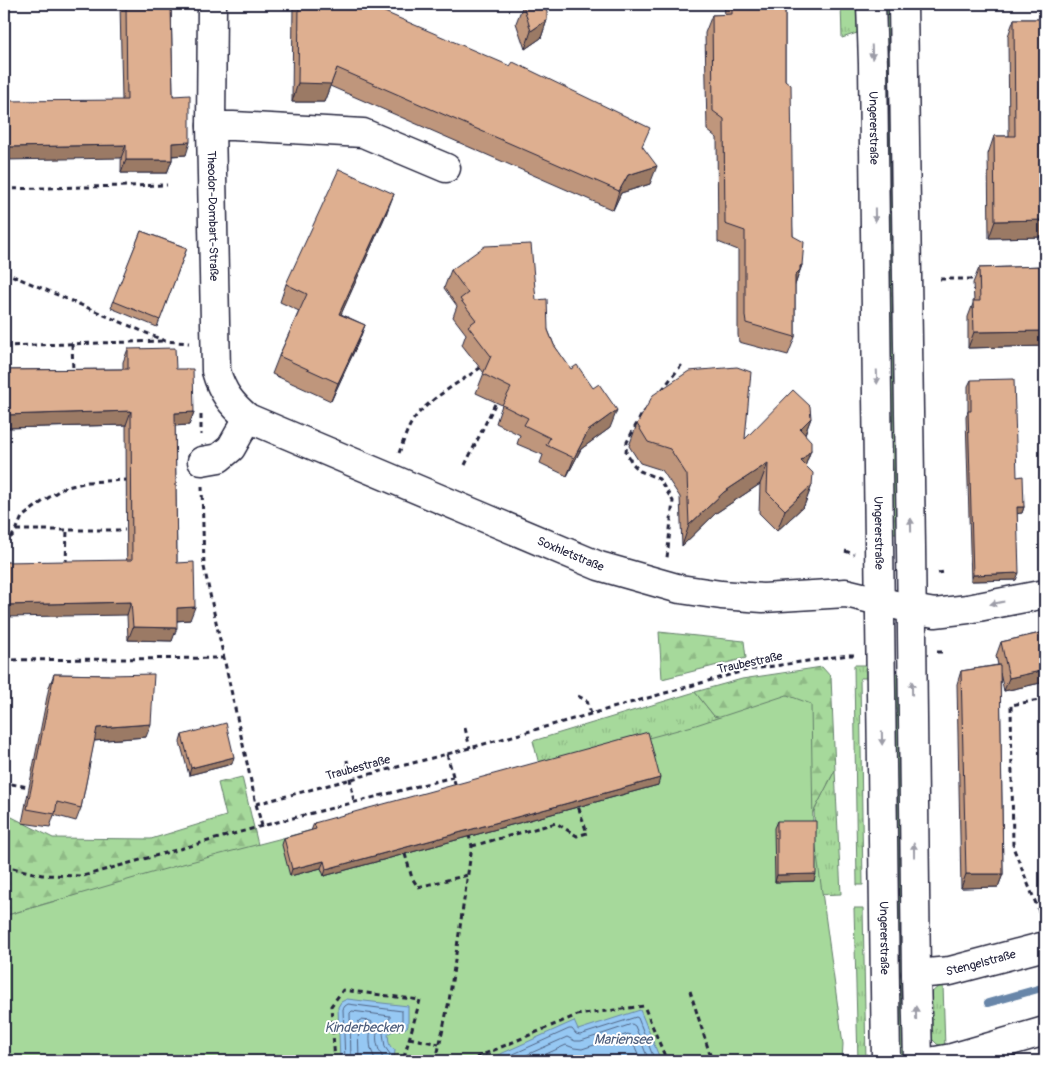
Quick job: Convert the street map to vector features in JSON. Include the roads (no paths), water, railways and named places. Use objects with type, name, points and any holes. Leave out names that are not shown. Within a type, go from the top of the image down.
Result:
[{"type":"main road","name":"Theodor-Dombart-Straße","points":[[212,4],[216,371],[226,395],[236,408],[248,418]]},
{"type":"main road","name":"Ungererstraße","points":[[871,4],[886,1061]]},
{"type":"main road","points":[[904,4],[918,1061]]},
{"type":"main road","points":[[212,126],[363,133],[446,168]]},
{"type":"main road","points":[[202,461],[219,458],[231,448],[248,418]]},
{"type":"main road","name":"Soxhletstraße","points":[[248,418],[599,566],[680,589],[721,595],[763,598],[846,593],[934,613],[968,609],[1045,594]]},
{"type":"main road","name":"Stengelstraße","points":[[916,974],[950,971],[1045,946]]},
{"type":"main road","points":[[935,1061],[952,1058],[1045,1031]]},
{"type":"water","name":"Kinderbecken","points":[[347,999],[408,1006],[408,1026],[388,1034],[390,1045],[395,1050],[394,1061],[340,1061],[338,1007],[341,1002]]},
{"type":"water","name":"Mariensee","points":[[640,1010],[661,1061],[485,1061],[574,1021],[578,1030]]},
{"type":"waterway","points":[[988,1003],[1045,987]]}]
